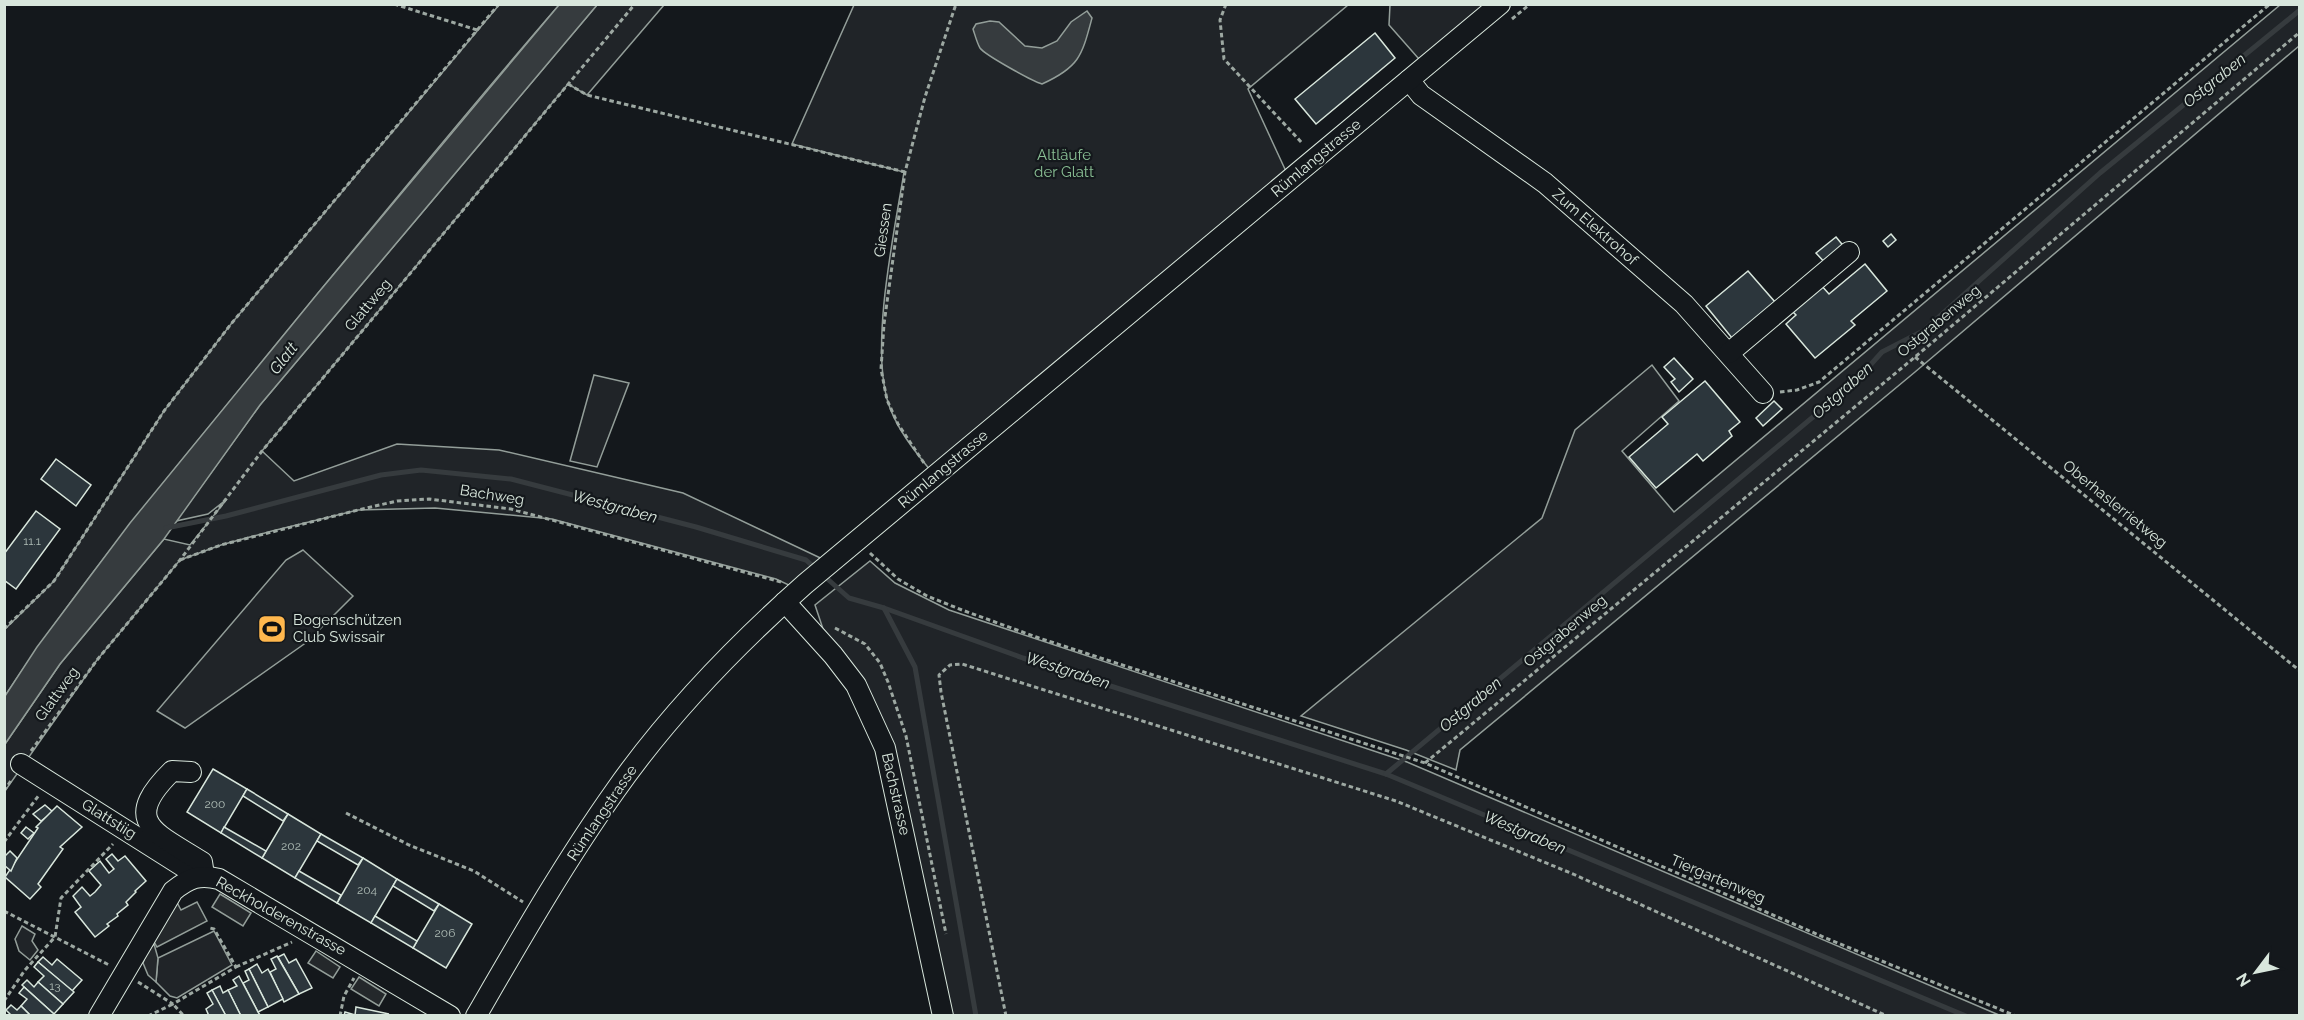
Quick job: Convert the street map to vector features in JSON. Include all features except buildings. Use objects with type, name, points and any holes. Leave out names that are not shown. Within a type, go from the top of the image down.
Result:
[{"type":"street","name":"Rümlangstrasse","points":[[476,1016],[537,911],[614,792],[698,688],[796,592],[1500,4]]},
{"type":"street","name":"Zum Elektrohof","points":[[1409,80],[1421,95],[1545,183],[1684,304],[1763,393]]},
{"type":"street","points":[[1729,353],[1849,252]]},
{"type":"street","name":"Bachstrasse","points":[[796,592],[834,655],[856,685],[885,748],[943,1016]]},
{"type":"street","name":"Glattstiig","points":[[21,764],[199,876]]},
{"type":"street","points":[[190,772],[172,771],[154,790],[145,814],[149,825],[158,834],[202,862],[199,876]]},
{"type":"street","name":"Reckholderenstrasse","points":[[99,1016],[173,891],[199,876],[219,879],[363,962],[450,1016]]},
{"type":"path","points":[[394,4],[477,30]]},
{"type":"path","points":[[4,629],[54,581],[164,411],[231,324],[499,4]]},
{"type":"path","name":"Glattweg","points":[[4,791],[97,660],[180,560],[262,451],[635,4]]},
{"type":"path","name":"Giessen","points":[[920,457],[898,424],[887,400],[881,369],[884,324],[904,172],[925,97],[956,4]]},
{"type":"path","points":[[1226,4],[1220,20],[1224,59],[1317,158]]},
{"type":"path","points":[[1763,393],[1797,390],[1819,382],[2270,4]]},
{"type":"path","name":"Ostgrabenweg","points":[[1425,763],[1915,357],[2300,32]]},
{"type":"path","points":[[568,84],[587,95],[904,172]]},
{"type":"path","name":"Oberhaslerrietweg","points":[[1915,357],[2300,671]]},
{"type":"path","name":"Bachweg","points":[[180,560],[221,545],[283,528],[397,501],[429,499],[511,509],[552,519],[776,579],[789,585],[796,592]]},
{"type":"path","name":"Tiergartenweg","points":[[883,568],[927,596],[1039,638],[1425,763],[1828,939],[2016,1016]]},
{"type":"path","points":[[1006,1016],[941,692],[939,675],[950,665],[962,664],[1396,801],[1573,874],[1887,1016]]},
{"type":"path","points":[[4,842],[48,781]]},
{"type":"path","points":[[346,813],[409,845],[474,871],[537,911]]},
{"type":"path","points":[[4,1002],[25,970],[55,937],[61,898],[125,830]]},
{"type":"path","points":[[4,911],[125,974],[173,1004],[184,1016]]},
{"type":"path","points":[[210,928],[214,929],[236,967]]},
{"type":"path","points":[[148,1016],[236,967],[296,941],[304,928]]},
{"type":"path","points":[[340,1016],[344,996],[363,962]]},
{"type":"green space","points":[[499,5],[559,5],[400,193],[151,499],[61,615],[5,696],[5,629],[54,581],[164,411],[231,324]]},
{"type":"green space","points":[[597,5],[664,5],[587,95],[568,84],[262,451],[294,481],[397,444],[499,450],[683,493],[831,563],[796,592],[789,585],[776,579],[552,519],[435,508],[358,510],[221,545],[180,560],[97,660],[5,791],[5,744],[60,664],[164,539],[190,545],[227,499],[208,514],[176,521],[260,405]]},
{"type":"green space","name":"Altläufe der Glatt","points":[[854,5],[1348,5],[1248,89],[1290,180],[935,476],[907,440],[895,420],[887,399],[883,375],[883,318],[886,287],[904,172],[792,144]]},
{"type":"green space","points":[[1390,5],[1500,5],[1426,67],[1389,25]]},
{"type":"green space","points":[[2280,5],[2299,5],[2299,46],[1915,372],[1460,750],[1456,770],[1406,750],[1301,716],[1542,518],[1575,430],[1652,365],[1679,401],[1622,451],[1674,512]]},
{"type":"green space","points":[[594,375],[629,383],[597,467],[570,461]]},
{"type":"green space","name":"Bogenschützen Club Swissair","points":[[303,550],[353,596],[307,642],[185,728],[157,711],[286,560]]},
{"type":"green space","points":[[870,561],[895,583],[949,610],[1407,762],[1999,1015],[951,1015],[877,708],[855,668],[823,629],[815,605]]},
{"type":"green space","points":[[22,926],[35,934],[32,941],[38,950],[30,960],[19,951],[15,939]]},
{"type":"green space","points":[[214,931],[232,965],[177,998],[170,996],[156,982],[158,958]]},
{"type":"shaded area","points":[[172,893],[181,910],[197,902],[207,921],[157,947],[149,933]]},
{"type":"shaded area","points":[[220,894],[251,913],[243,926],[212,907]]},
{"type":"shaded area","points":[[154,944],[158,958],[156,982],[148,975],[143,963],[147,951]]},
{"type":"shaded area","points":[[316,951],[340,967],[333,978],[308,963]]},
{"type":"shaded area","points":[[359,977],[386,994],[379,1006],[351,989]]},
{"type":"water","name":"Glatt","points":[[559,5],[597,5],[260,405],[164,539],[60,664],[5,744],[5,696],[37,647],[130,523],[318,293]]},
{"type":"water","points":[[1087,11],[1092,18],[1078,58],[1064,72],[1042,84],[1009,68],[980,48],[973,29],[976,24],[999,22],[1025,46],[1042,48],[1057,41],[1071,22]]},
{"type":"waterway","name":"Ostgraben","points":[[1386,774],[1856,381],[1882,352],[1923,331],[2100,173],[2300,10]]},
{"type":"waterway","name":"Westgraben","points":[[166,528],[226,516],[381,475],[421,470],[511,479],[696,527],[806,560],[816,569]]},
{"type":"waterway","name":"Westgraben","points":[[823,575],[849,598],[884,608],[1023,658],[1386,774],[1966,1016]]},
{"type":"waterway","points":[[884,608],[915,667],[976,1016]]},
{"type":"place","name":"Bogenschützen Club Swissair","points":[[272,629]]}]
